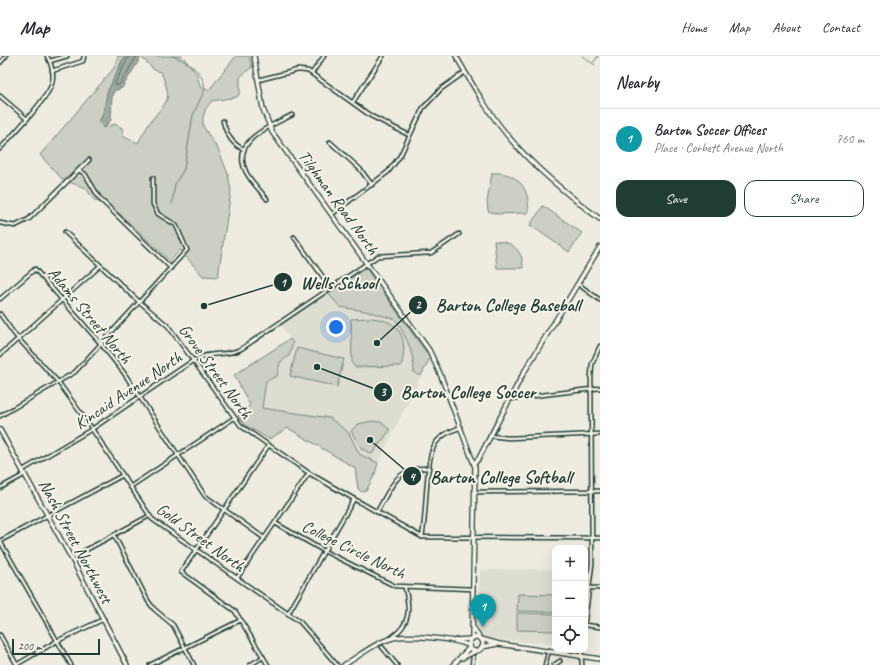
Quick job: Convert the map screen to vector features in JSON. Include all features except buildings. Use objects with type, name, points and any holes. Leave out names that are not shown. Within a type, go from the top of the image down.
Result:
[{"type":"street","points":[[0,63],[6,56]]},
{"type":"street","points":[[0,149],[27,119],[51,87],[52,71],[50,61],[47,56]]},
{"type":"street","points":[[50,61],[67,56]]},
{"type":"street","points":[[52,71],[82,61],[84,56]]},
{"type":"street","name":"Tilghman Road North","points":[[254,56],[263,109],[269,127],[368,263],[432,355],[461,427],[474,464],[476,492],[474,538],[474,627],[472,639]]},
{"type":"street","points":[[312,74],[324,56]]},
{"type":"street","points":[[353,102],[383,56]]},
{"type":"street","points":[[456,56],[493,116],[527,157],[559,188],[600,219]]},
{"type":"street","points":[[257,80],[298,70],[306,70],[374,118],[409,135]]},
{"type":"street","points":[[332,214],[372,184],[394,164],[400,156],[423,108],[435,94],[465,72]]},
{"type":"street","points":[[0,96],[27,119]]},
{"type":"street","points":[[267,199],[246,172],[243,158],[244,149],[252,137],[292,115]]},
{"type":"street","points":[[223,121],[230,138],[236,145],[244,149]]},
{"type":"street","points":[[330,142],[355,164],[372,184]]},
{"type":"street","points":[[0,223],[10,226],[24,223],[89,160]]},
{"type":"street","points":[[79,170],[86,174],[100,199],[171,268]]},
{"type":"street","points":[[0,416],[76,372],[187,250],[176,225],[158,214],[153,204],[153,178]]},
{"type":"street","name":"Grove Street North","points":[[65,232],[139,302],[168,326],[194,360],[234,418],[244,429],[309,473],[376,512],[422,537],[600,538]]},
{"type":"street","name":"Kincaid Avenue North","points":[[0,488],[22,476],[23,470],[92,429],[194,360],[205,355],[237,351],[381,255],[431,253],[459,234]]},
{"type":"street","points":[[294,237],[331,288]]},
{"type":"street","points":[[474,464],[479,458],[509,399],[600,247]]},
{"type":"street","points":[[0,355],[100,266]]},
{"type":"street","name":"Adams Street North","points":[[0,299],[36,269],[101,344],[140,397],[205,496],[264,538]]},
{"type":"street","points":[[578,284],[600,300]]},
{"type":"street","name":"Gold Street North","points":[[0,314],[18,339],[58,383],[92,429],[149,516],[306,628],[337,665]]},
{"type":"street","points":[[585,617],[592,564],[592,364],[600,346]]},
{"type":"street","points":[[509,399],[600,388]]},
{"type":"street","points":[[130,486],[234,418]]},
{"type":"street","points":[[422,537],[426,514],[431,455],[435,444],[446,434],[461,427]]},
{"type":"street","name":"Nash Street Northwest","points":[[0,430],[104,619],[127,665]]},
{"type":"street","points":[[489,436],[509,438],[600,434]]},
{"type":"street","points":[[268,446],[181,572],[229,606],[241,620],[268,665]]},
{"type":"street","points":[[376,512],[401,475],[413,468],[430,468]]},
{"type":"street","points":[[237,578],[309,473]]},
{"type":"street","points":[[70,665],[0,541],[123,475]]},
{"type":"street","points":[[476,492],[600,491]]},
{"type":"street","points":[[288,614],[354,499]]},
{"type":"street","points":[[71,558],[149,516]]},
{"type":"street","name":"College Circle North","points":[[275,523],[324,551],[396,586],[405,588],[474,589]]},
{"type":"street","points":[[114,535],[148,601],[154,609],[173,625],[194,665]]},
{"type":"street","points":[[344,665],[401,632],[408,612],[405,588]]},
{"type":"street","points":[[589,588],[600,588]]},
{"type":"street","points":[[0,635],[16,665],[57,641],[104,619]]},
{"type":"street","points":[[150,665],[241,620]]},
{"type":"street","points":[[588,625],[600,627]]},
{"type":"street","points":[[474,627],[483,643],[482,647]]},
{"type":"street","points":[[401,632],[407,637]]},
{"type":"street","points":[[392,638],[407,637],[455,640],[480,638],[499,644],[549,650],[600,659]]},
{"type":"street","points":[[453,665],[460,659],[470,646],[472,639]]},
{"type":"street","points":[[455,640],[470,646],[477,651]]},
{"type":"street","points":[[460,659],[482,647],[499,644]]},
{"type":"street","points":[[382,647],[397,665]]},
{"type":"street","points":[[545,665],[549,650]]},
{"type":"street","points":[[581,655],[582,665]]},
{"type":"street","points":[[250,665],[263,657]]},
{"type":"street","points":[[472,665],[473,657]]},
{"type":"street","points":[[554,665],[560,661]]},
{"type":"shaded area","points":[[118,56],[127,56],[123,59],[107,93],[106,103],[101,119],[103,128],[115,124],[122,128],[124,137],[138,143],[149,124],[165,104],[168,95],[161,72],[154,70],[140,56],[182,56],[197,74],[200,87],[209,90],[236,56],[249,56],[252,67],[240,77],[240,93],[237,97],[212,101],[206,108],[203,117],[203,126],[219,151],[228,174],[231,191],[218,277],[203,276],[180,250],[170,261],[120,214],[93,199],[86,188],[63,180],[40,155],[114,68]]},
{"type":"shaded area","points":[[492,173],[509,175],[520,183],[525,189],[527,196],[528,213],[497,214],[488,211],[487,202]]},
{"type":"shaded area","points":[[543,206],[582,233],[569,252],[530,225]]},
{"type":"shaded area","points":[[494,241],[506,243],[515,248],[521,256],[523,268],[497,268]]},
{"type":"shaded area","points":[[366,268],[430,358],[421,376],[414,372],[413,358],[409,344],[395,319],[365,311],[340,307],[328,293]]},
{"type":"shaded area","points":[[328,293],[341,307],[365,311],[395,319],[430,358],[378,463],[359,454],[349,433],[262,408],[266,381],[277,376],[280,362],[289,356],[293,343],[281,325]]},
{"type":"shaded area","points":[[371,318],[389,322],[400,332],[404,347],[401,366],[355,367],[352,364],[351,319]]},
{"type":"shaded area","points":[[290,339],[293,343],[289,356],[280,362],[277,376],[266,381],[262,408],[330,418],[349,433],[359,454],[378,463],[375,474],[366,491],[362,492],[358,489],[355,468],[288,428],[269,439],[245,425],[238,416],[250,405],[234,375]]},
{"type":"shaded area","points":[[297,348],[344,359],[337,387],[290,376]]},
{"type":"shaded area","points":[[372,421],[381,422],[390,430],[372,454],[362,449],[351,431],[358,424]]},
{"type":"shaded area","points":[[552,569],[552,644],[500,640],[482,637],[479,633],[477,620],[480,570]]},
{"type":"shaded area","points":[[518,594],[552,595],[552,612],[517,611]]},
{"type":"shaded area","points":[[517,613],[552,614],[552,631],[517,630]]},
{"type":"water","points":[[127,56],[141,57],[122,88],[114,91],[112,96],[111,120],[104,128],[98,122],[103,115],[107,93],[123,59]]},
{"type":"waterway","points":[[172,56],[189,64],[198,72],[204,83],[205,89],[193,115],[184,169],[175,184],[172,204]]},
{"type":"waterway","points":[[582,56],[595,65]]},
{"type":"waterway","points":[[594,62],[598,56]]},
{"type":"place","name":"Wells School","points":[[204,306]]},
{"type":"place","name":"Barton College Baseball","points":[[377,343]]},
{"type":"place","name":"Barton College Soccer","points":[[317,367]]},
{"type":"place","name":"Barton College Softball","points":[[370,440]]},
{"type":"place","name":"Barton Soccer Offices","points":[[483,627]]}]
